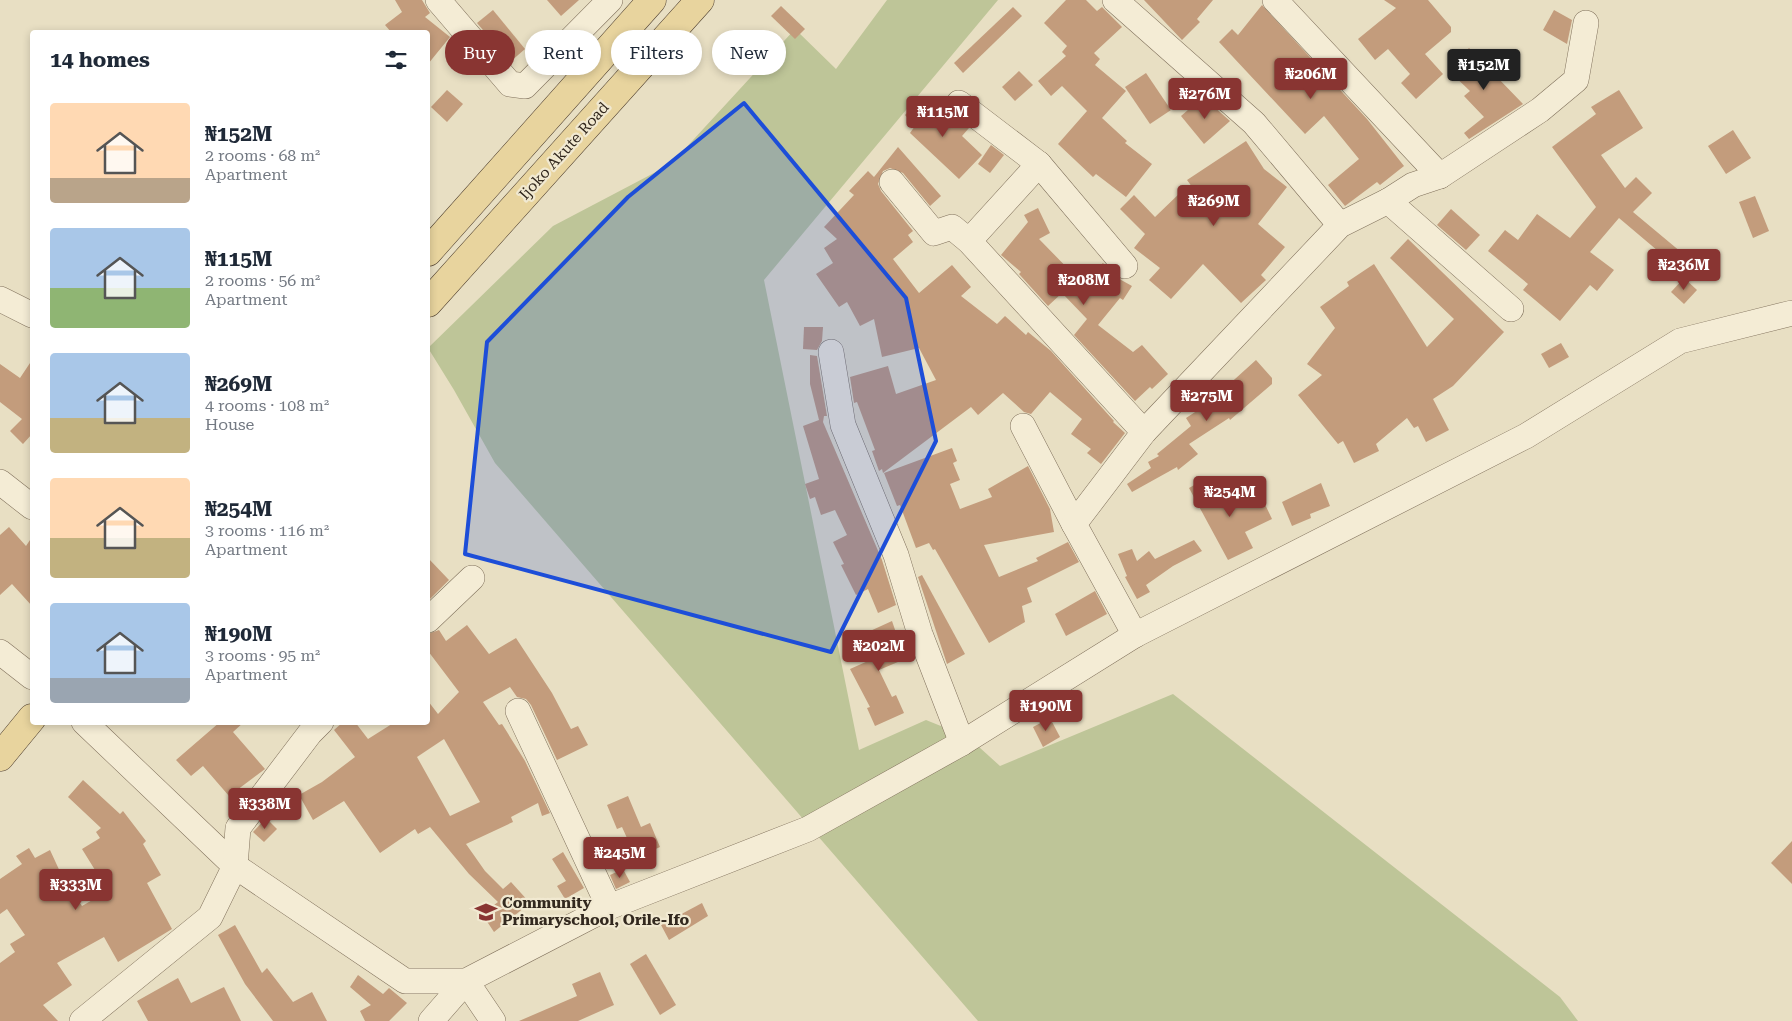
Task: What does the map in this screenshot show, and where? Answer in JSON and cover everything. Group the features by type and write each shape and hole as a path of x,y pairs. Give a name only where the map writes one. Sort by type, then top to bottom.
{"main road":[{"path":"430,250 652,0"},
{"name":"Ijoko Akute Road","path":"430,300 700,0"},
{"path":"0,757 30,720"}],"street":[{"path":"438,0 510,84 524,86 610,0"},
{"path":"1115,0 1254,122 1340,225"},
{"path":"1275,0 1440,176"},
{"path":"1074,524 1144,432 1340,225 1388,201 1413,185 1440,176 1540,110 1576,80 1586,24"},
{"path":"959,103 1039,164 1125,266"},
{"path":"969,241 1039,164"},
{"path":"892,182 934,233 952,227 969,241 1144,432"},
{"path":"1388,201 1512,309"},
{"path":"0,299 30,314"},
{"path":"431,1021 466,981 609,907 808,829 962,743 1135,636 1526,436 1680,341 1792,313"},
{"path":"832,352 843,425 896,555 920,634 962,743"},
{"path":"1023,426 1135,636"},
{"path":"0,482 30,505"},
{"path":"430,618 472,578"},
{"path":"0,652 30,669"},
{"path":"518,711 609,907"},
{"path":"87,725 235,866 404,981 466,981"},
{"path":"82,1021 210,917 235,866 238,828 318,725"},
{"path":"466,981 493,1021"}],"highlighted area":[{"path":"744,103 906,298 936,441 831,652 465,554 487,342 628,197"}],"green space":[{"path":"887,0 998,0 764,280 859,750 926,720 968,737 1000,766 1173,694 1560,997 1578,1021 978,1021 495,463 430,351 430,346 553,226 671,164 753,75 786,75 786,39 795,29 836,69"}],"building":[{"path":"395,0 422,0 430,13 425,17 445,33 445,43 430,62 430,30 389,30 385,25 402,12"},
{"path":"547,0 579,0 561,16"},
{"path":"1066,0 1086,0 1097,11 1102,7 1122,27 1094,53 1100,59 1095,65 1126,91 1102,118 1127,141 1125,143 1152,164 1126,197 1096,174 1093,177 1058,144 1087,111 1062,86 1051,96 1038,81 1066,56 1062,52 1067,46 1044,23"},
{"path":"1144,0 1213,0 1197,19 1200,22 1182,40"},
{"path":"1384,0 1428,0 1451,27 1451,32 1425,54 1443,74 1416,99 1401,83 1410,74 1388,49 1375,60 1358,39 1396,8"},
{"path":"1262,5 1367,119 1404,166 1380,185 1377,182 1345,206 1328,185 1359,159 1324,116 1305,134 1219,42 1232,29 1238,35"},
{"path":"781,6 805,29 795,39 771,16"},
{"path":"1013,7 1022,16 963,73 954,63"},
{"path":"493,10 509,30 483,30 477,23"},
{"path":"1554,10 1572,20 1567,44 1543,30"},
{"path":"515,37 525,49 515,58"},
{"path":"1469,48 1523,104 1469,139 1464,133 1484,117 1464,96 1470,91 1448,70"},
{"path":"1019,71 1033,85 1015,101 1002,87"},
{"path":"1146,73 1171,110 1150,124 1125,87"},
{"path":"447,90 463,104 447,122 431,107"},
{"path":"1619,90 1643,128 1601,155 1625,188 1636,177 1652,193 1633,212 1699,267 1690,278 1619,218 1590,252 1614,270 1597,291 1590,285 1560,321 1523,290 1528,284 1488,251 1505,230 1518,240 1537,214 1570,238 1596,207 1552,147 1596,114 1591,107"},
{"path":"923,97 946,121 951,115 969,128 962,136 982,155 959,179 910,133 915,126 905,115"},
{"path":"1203,97 1230,121 1204,144 1181,116"},
{"path":"1733,130 1751,158 1726,174 1708,146"},
{"path":"1246,141 1264,169 1287,187 1258,224 1285,247 1261,275 1266,280 1241,303 1203,264 1171,299 1149,280 1160,268 1134,248 1145,234 1120,209 1134,195 1155,217 1182,191 1202,210 1206,206 1187,180"},
{"path":"991,145 1004,155 990,173 978,164"},
{"path":"898,147 941,196 930,206 903,173 890,168 883,171 878,184 881,191 913,231 908,235 913,242 893,259 919,293 952,265 971,287 961,296 997,324 1005,316 1026,335 1028,332 1051,351 1113,422 1125,433 1101,464 1087,453 1091,449 1071,434 1082,419 1050,392 1031,414 1024,412 1003,393 978,415 971,407 883,473 882,469 879,471 872,451 875,450 857,402 854,403 850,377 888,366 896,394 936,380 919,348 882,357 874,319 860,326 847,302 839,307 816,274 833,263 824,248 837,239 824,227 854,195 849,191 868,171 874,177"},
{"path":"1755,196 1769,231 1753,238 1739,202"},
{"path":"1038,208 1050,233 1039,239 1082,283 1103,263 1114,276 1132,286 1123,300 1120,298 1098,325 1133,352 1142,345 1168,374 1135,401 1074,335 1087,319 1062,293 1048,306 1019,274 1021,272 1001,255 1028,222 1024,215"},
{"path":"1451,209 1480,235 1466,250 1437,225"},
{"path":"1408,239 1504,332 1453,386 1433,399 1449,430 1426,442 1418,426 1414,428 1407,418 1376,444 1379,451 1354,463 1343,441 1338,444 1298,395 1322,375 1307,364 1335,328 1320,307 1349,286 1347,282 1374,264 1427,347 1454,319 1390,258"},
{"path":"1684,278 1697,290 1684,304 1671,292"},
{"path":"804,327 823,327 822,341 817,350 803,349"},
{"path":"1561,343 1569,357 1549,368 1541,354"},
{"path":"810,355 817,356 827,416 824,416 823,422 882,560 896,605 878,613 868,589 856,595 841,565 844,564 833,542 847,535 835,510 821,515 815,497 810,499 805,484 819,479 803,426 819,420 810,384"},
{"path":"1256,360 1272,378 1272,384 1230,420 1229,418 1189,444 1198,454 1178,470 1177,467 1132,492 1127,484 1151,468 1148,462 1159,456 1157,454 1191,426 1186,418 1215,399 1212,395 1223,386 1225,388"},
{"path":"30,363 30,436 23,444 10,431 22,419 0,402 0,364 20,378"},
{"path":"952,448 957,461 953,463 960,480 950,484 960,509 992,497 988,489 1028,466 1050,509 1054,532 984,545 999,577 1038,561 1036,558 1068,542 1079,562 1027,588 1032,602 1022,606 1025,622 989,643 935,549 933,550 929,543 916,548 900,505 897,506 884,473"},
{"path":"1210,476 1227,510 1261,496 1272,519 1245,532 1253,548 1228,560 1189,488"},
{"path":"1321,483 1330,506 1310,514 1311,518 1292,526 1282,502"},
{"path":"9,527 26,546 30,540 30,604 12,584 0,595 0,535"},
{"path":"1194,540 1202,551 1173,566 1146,585 1150,592 1137,599 1125,577 1127,576 1118,554 1132,549 1137,561 1149,551 1155,559"},
{"path":"430,560 449,580 430,599"},
{"path":"922,575 965,654 947,664 918,577"},
{"path":"1095,591 1107,614 1066,636 1055,614"},
{"path":"892,621 905,659 879,670 892,697 896,695 904,713 875,726 867,708 870,707 850,669 868,661 857,637"},
{"path":"467,625 489,654 516,638 552,693 571,729 578,726 588,745 557,760 531,705 526,699 517,697 510,687 483,702 499,725 502,724 525,761 550,813 542,816 538,803 511,817 513,822 466,844 485,871 503,889 511,882 530,903 494,932 482,914 498,902 469,874 430,827 418,834 415,829 380,853 344,801 313,820 299,795 322,782 355,757 334,730 340,725 357,725 368,739 390,725 430,725 430,704 438,714 459,692 430,654 430,633 439,630 446,641","holes":["444,739 480,802 450,816 417,757"]},
{"path":"1050,718 1060,737 1043,747 1033,727"},
{"path":"217,725 241,725 233,732 265,769 229,796 203,766 191,776 176,760"},
{"path":"83,780 120,814 123,811 146,841 143,844 161,875 147,883 172,929 118,962 104,937 57,963 72,985 43,1005 58,1021 0,1021 0,963 15,952 10,944 25,935 7,909 0,914 0,879 22,864 16,856 29,848 35,858 50,850 62,876 82,906 108,891 82,849 100,838 96,832 101,828 68,797"},
{"path":"628,796 641,827 650,823 660,847 636,858 622,827 617,829 607,805"},
{"path":"266,818 277,829 264,842 253,832"},
{"path":"1792,841 1792,884 1771,863"},
{"path":"563,852 584,888 565,899 557,886 566,881 552,859"},
{"path":"623,869 630,882 616,889 610,875"},
{"path":"702,903 708,916 669,940 661,925"},
{"path":"235,925 262,973 267,968 293,1002 312,992 327,1021 273,1021 245,984 218,935"},
{"path":"646,954 676,1005 660,1015 630,964"},
{"path":"600,972 614,1005 578,1021 519,1021 577,996 572,984"},
{"path":"358,975 383,994 389,988 407,1003 389,1021 365,1021 360,1011 371,1005 350,987"},
{"path":"178,978 191,1003 224,987 241,1021 148,1021 137,1001"}],"place":[{"name":"Community Primaryschool, Orile-Ifo","path":"486,912"}]}
